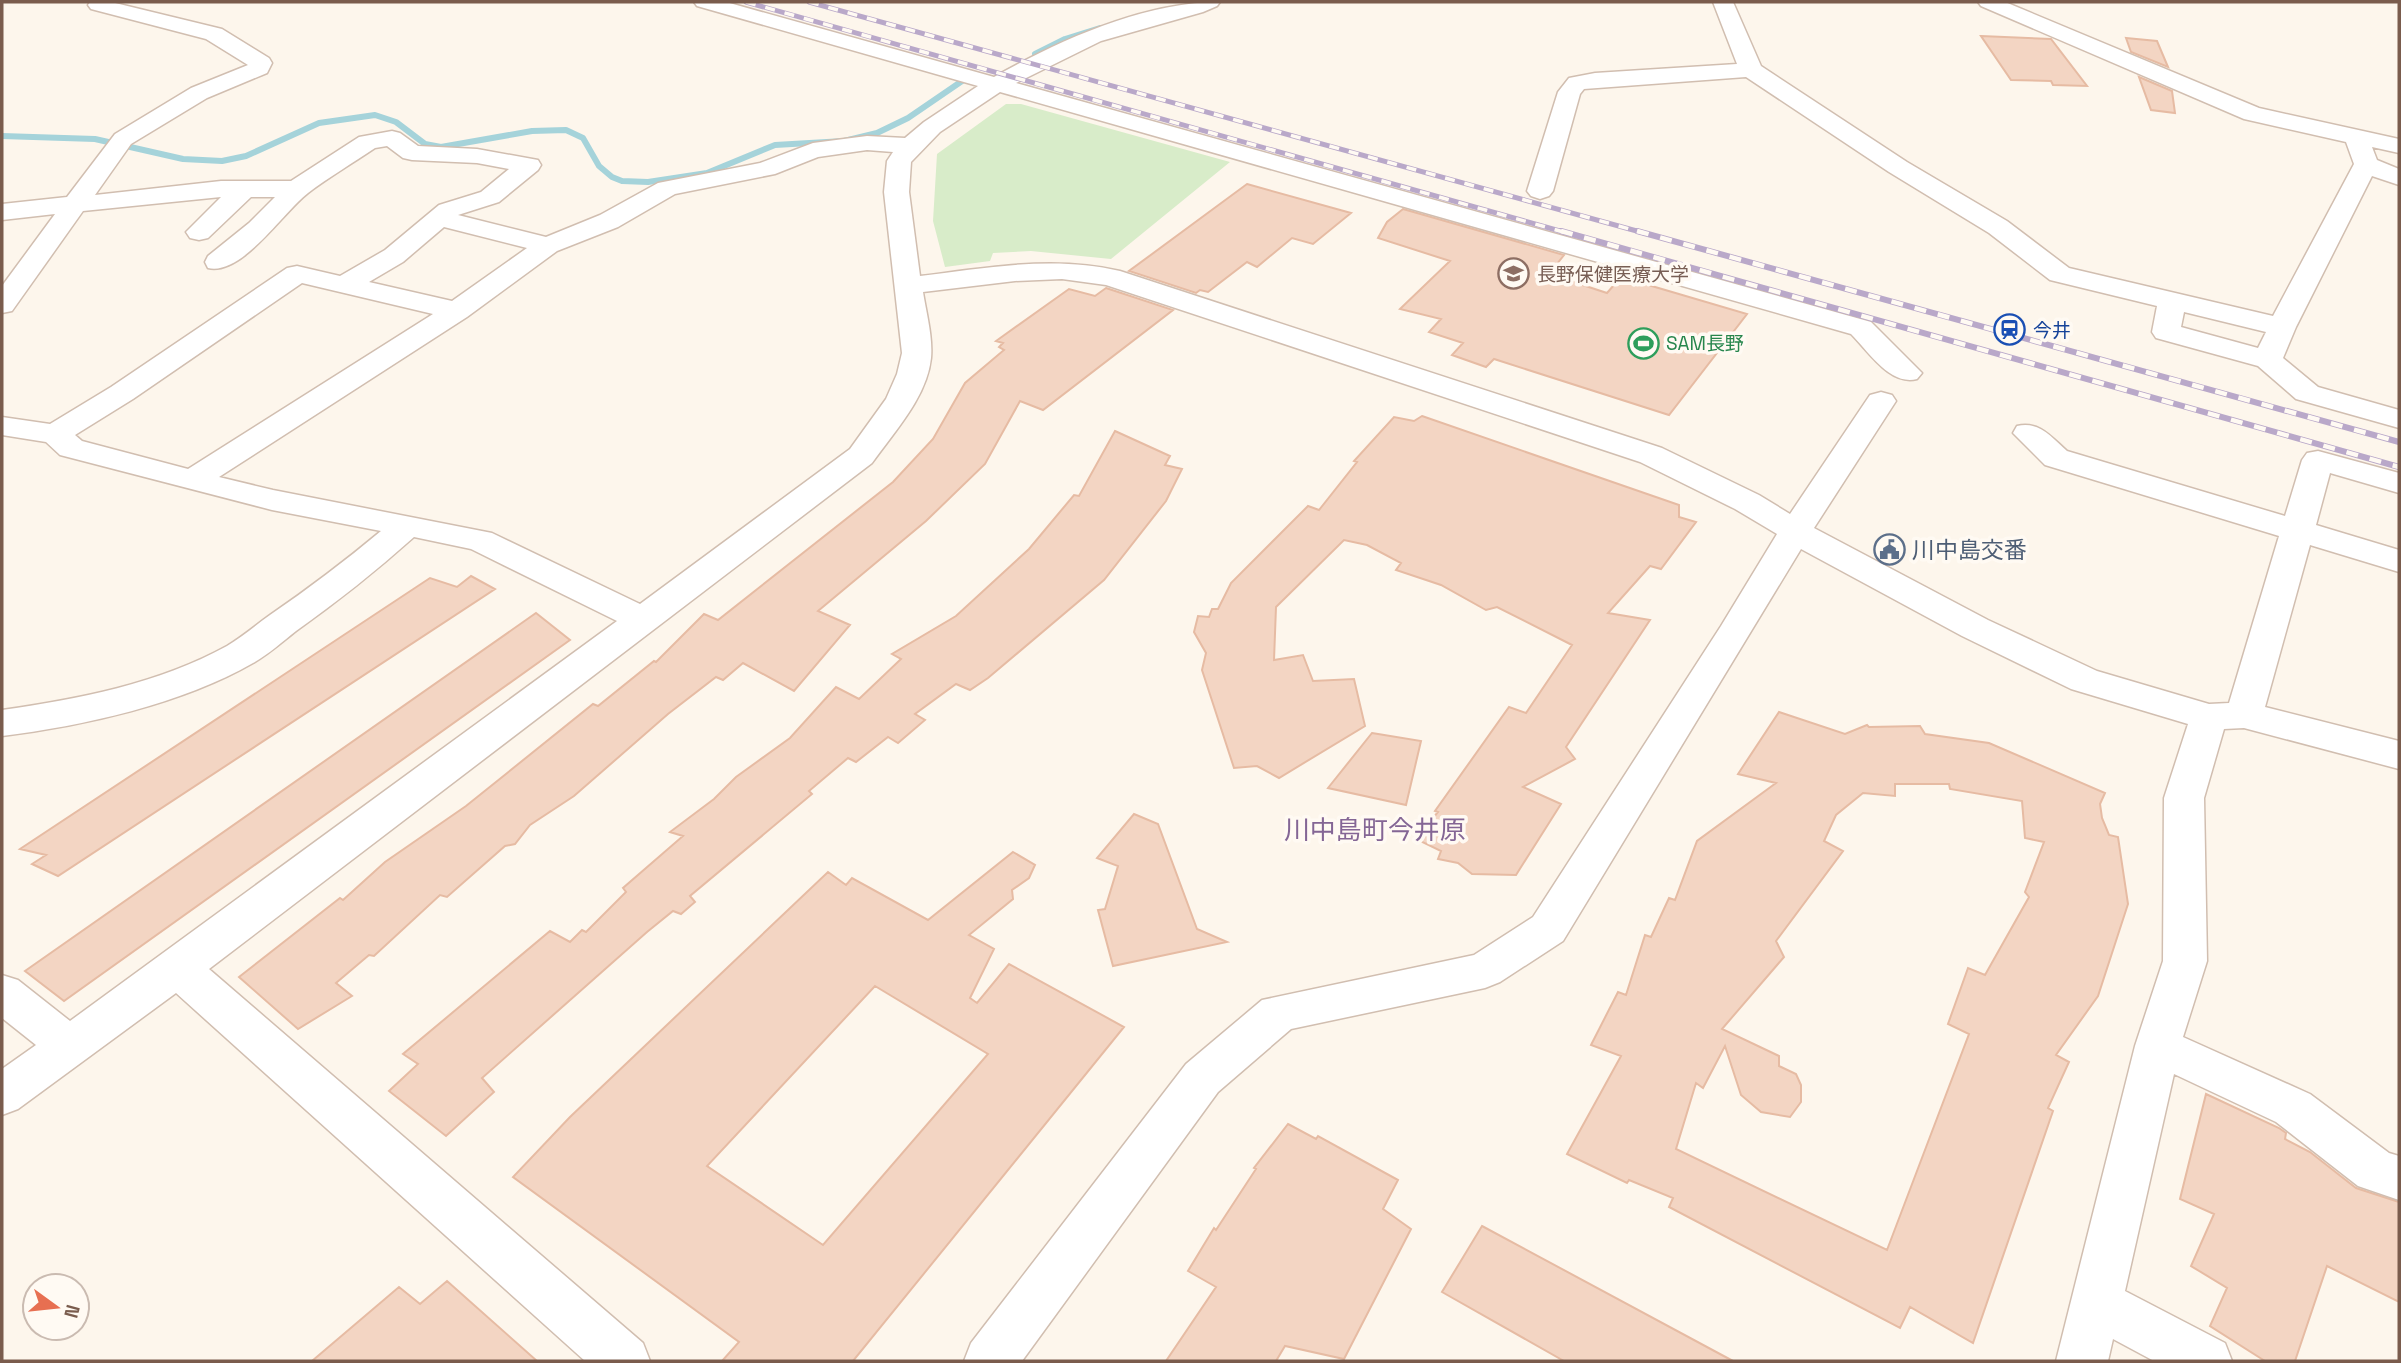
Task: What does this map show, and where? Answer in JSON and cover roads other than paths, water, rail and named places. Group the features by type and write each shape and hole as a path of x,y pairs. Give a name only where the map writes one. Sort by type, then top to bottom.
{"street":[{"path":"2,305 118,145 199,93 259,68 261,63 214,34 98,5 102,2"},
{"path":"704,2 1861,328 1894,387 1795,531 1548,929 1485,970 1278,1013 1202,1078 990,1361"},
{"path":"2,1095 178,968 861,456 904,397 916,359 910,285 894,185 898,162 927,130 1039,61 1095,35 1182,13 1210,2"},
{"path":"1723,2 1751,70 1898,167 1937,188 1998,228 2060,274 2282,327"},
{"path":"1988,2 2252,114 2399,146"},
{"path":"1540,191 1570,92 1577,83 1751,70"},
{"path":"218,262 258,229 296,189 368,142 392,138 412,153 477,156 529,165 490,197 449,210 394,256 346,284"},
{"path":"2268,360 2282,327 2366,164 2357,138"},
{"path":"194,479 457,311 548,245 609,221 667,188 765,169 813,150 867,143 911,146"},
{"path":"2366,164 2399,178"},
{"path":"2,212 221,189 296,189"},
{"path":"199,232 244,189"},
{"path":"439,218 548,245"},
{"path":"910,285 1062,271 1110,277 1651,455 1747,502 1795,531 1975,628 2084,680 2226,716 2399,755"},
{"path":"55,434 122,393 297,274 457,311"},
{"path":"2172,301 2166,331 2268,360 2307,393 2399,419"},
{"path":"2211,344 2221,313"},
{"path":"2,426 55,434 71,448 272,500 480,540 642,619"},
{"path":"2028,433 2056,458 2399,561"},
{"path":"2082,1361 2158,1046 2186,961 2184,798 2226,716 2296,529 2318,460 2399,483"},
{"path":"2,723 46,718 109,702 164,685 238,656 351,575 406,527"},
{"path":"178,968 624,1361"},
{"path":"2,993 68,1045"},
{"path":"2158,1046 2293,1108 2375,1171 2399,1178"},
{"path":"2097,1303 2206,1361"}],"waterway":[{"path":"1035,54 1065,39 1100,28"},
{"path":"2,136 95,139 183,159 222,161 246,156 319,123 375,115 396,122 425,144 441,147 532,131 566,130 583,138 599,166 612,177 622,181 648,182 707,173 775,145 844,141 877,133 908,118 965,79"}],"railway":[{"path":"746,2 1567,233"},
{"path":"809,2 1644,233"},
{"path":"1561,231 2399,467"},
{"path":"1637,231 2399,442"}],"place":[{"name":"長野保健医療大学","path":"1514,274"},
{"name":"今井","path":"2010,330"},
{"name":"SAM長野","path":"1643,343"},
{"name":"川中島交番","path":"1889,550"}],"district":[{"name":"川中島町今井原","path":"1375,830"}]}
